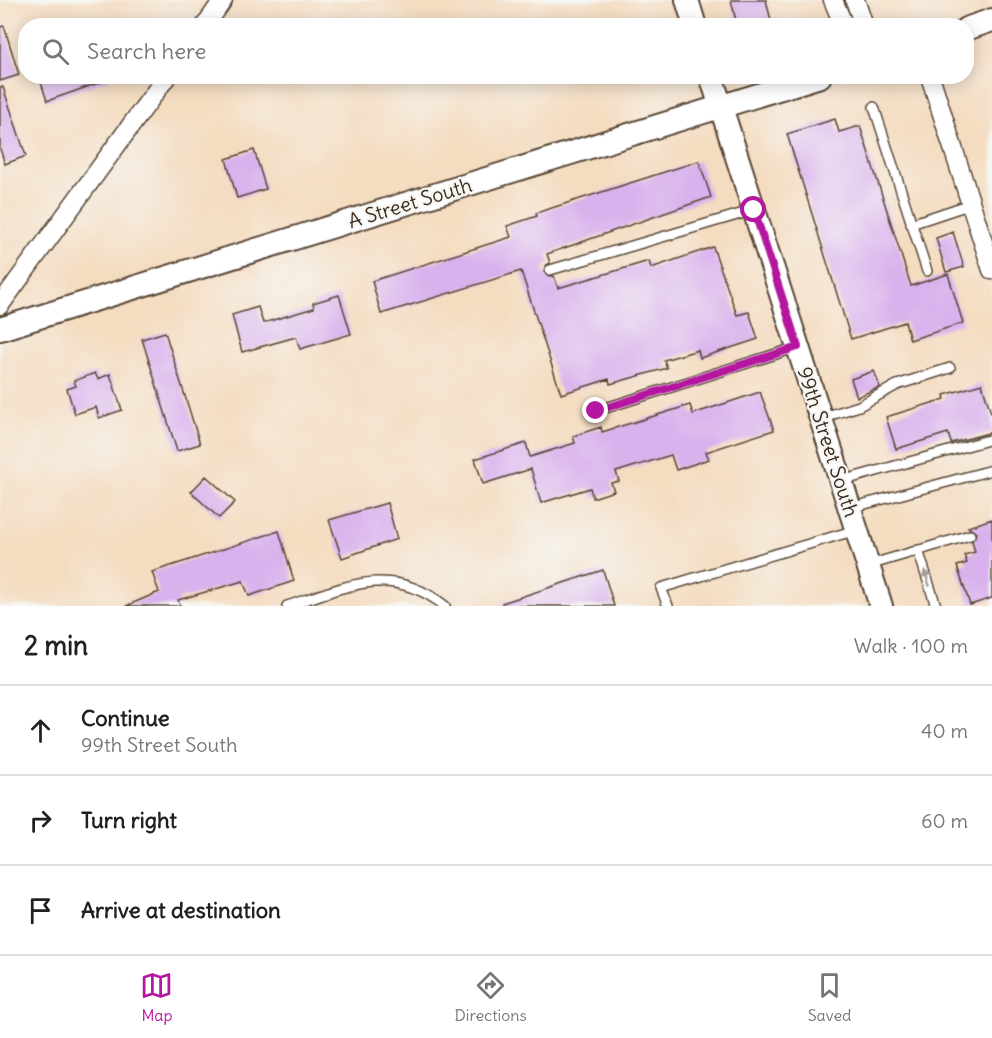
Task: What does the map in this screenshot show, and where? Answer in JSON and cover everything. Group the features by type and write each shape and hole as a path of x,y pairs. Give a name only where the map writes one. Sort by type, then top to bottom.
{"street":[{"path":"211,18 223,0"},
{"path":"687,0 693,18"},
{"path":"833,0 841,18"},
{"path":"855,0 861,18"},
{"path":"974,26 992,20"},
{"path":"0,305 161,84"},
{"name":"99th Street South","path":"714,84 881,606"},
{"name":"A Street South","path":"0,329 794,84"},
{"path":"933,84 992,270"}],"lane":[{"path":"874,107 927,271"},
{"path":"911,224 971,204"},
{"path":"550,270 754,210"},
{"path":"596,411 798,347"},
{"path":"820,418 859,406 897,386 950,368"},
{"path":"841,482 992,440"},
{"path":"849,508 992,470"},
{"path":"668,606 662,588 856,530"},
{"path":"868,565 970,535"},
{"path":"918,550 936,606"},
{"path":"287,606 360,582 406,583 445,606"}],"building":[{"path":"731,0 766,0 770,18 735,18"},
{"path":"4,26 18,75 0,81 0,27"},
{"path":"42,84 96,84 47,101"},
{"path":"0,87 3,87 26,156 5,164 0,149"},
{"path":"835,119 839,132 860,126 911,286 948,274 963,323 910,340 905,322 851,339 787,134"},
{"path":"254,150 266,189 237,198 226,159"},
{"path":"699,161 711,197 547,254 550,263 545,266 544,272 548,276 554,276 558,288 649,261 651,268 713,247 737,315 749,312 758,339 700,358 698,350 664,360 667,368 610,384 609,379 561,394 521,271 381,314 372,281 511,237 507,226 537,216 536,213"},
{"path":"953,232 964,267 946,272 936,238"},
{"path":"339,295 351,334 300,349 296,337 242,352 232,315 258,307 263,323 314,308 313,303"},
{"path":"165,332 200,444 177,451 142,339"},
{"path":"874,371 880,387 857,397 851,379"},
{"path":"95,373 98,379 110,374 122,410 99,418 96,407 75,414 67,389 76,386 74,381"},
{"path":"982,384 992,416 992,432 951,443 948,433 896,449 886,417 945,399 944,395"},
{"path":"760,392 774,430 706,452 709,459 676,470 671,455 616,472 619,481 611,483 614,491 593,498 590,488 541,503 531,469 483,484 475,459 526,443 530,457 575,443 573,436 601,427 602,432 690,405 693,414"},
{"path":"206,476 235,502 219,518 191,492"},
{"path":"387,503 397,539 342,558 329,520"},
{"path":"992,519 992,598 970,605 957,566 967,563 964,555 975,552 972,541 976,533 968,527"},
{"path":"279,531 294,581 249,596 243,581 178,600 180,606 126,606 159,592 152,572"},
{"path":"603,570 614,606 503,606 502,603"}],"route":[{"path":"596,411 798,347 754,210"}]}
